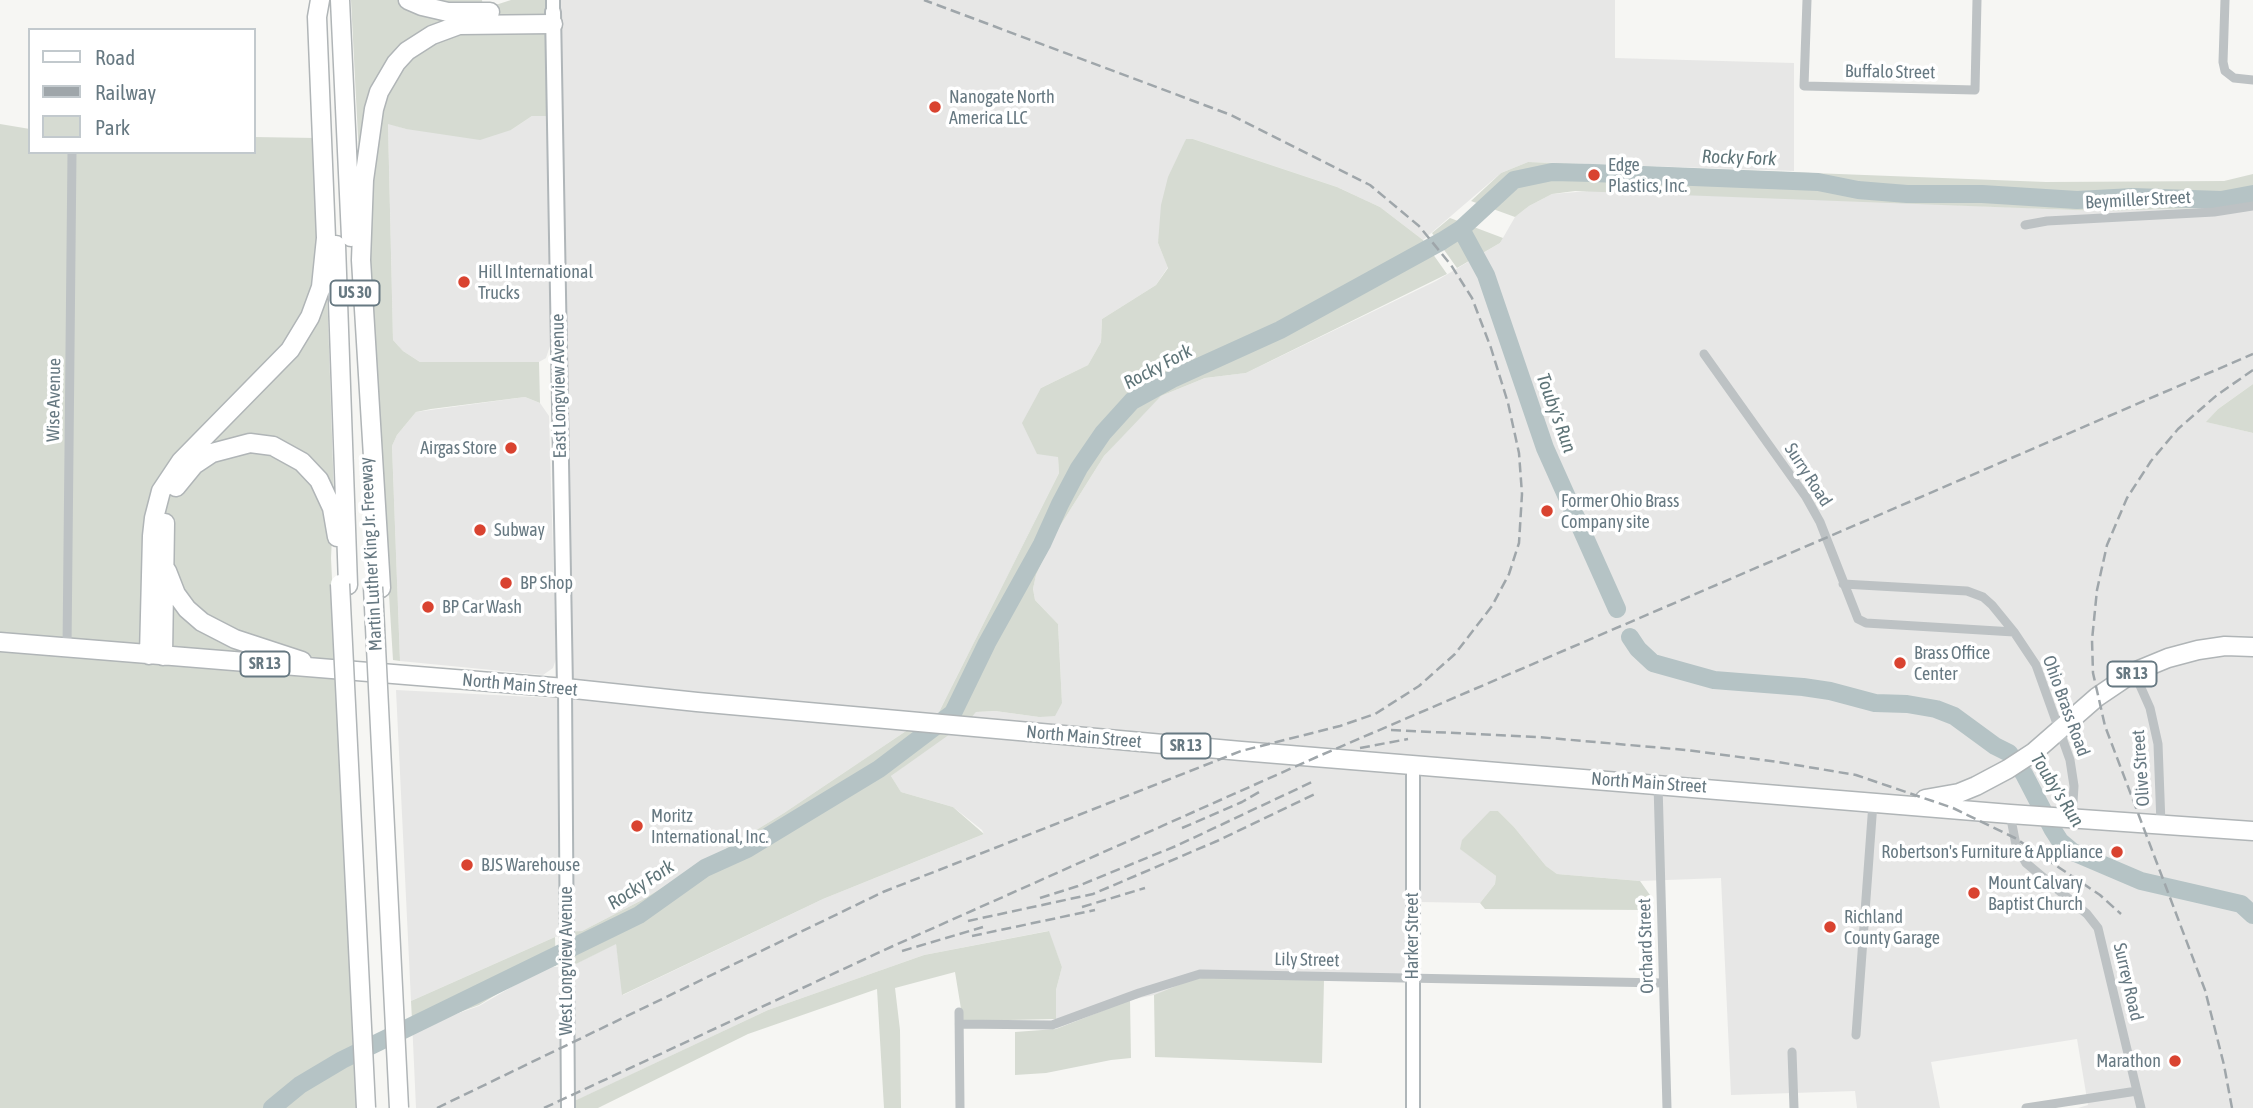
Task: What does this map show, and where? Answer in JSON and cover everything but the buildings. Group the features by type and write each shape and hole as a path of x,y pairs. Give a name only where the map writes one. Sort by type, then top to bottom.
{"highway":[{"name":"Martin Luther King Jr. Freeway","path":"322,0 336,245 344,584 374,1108"},
{"path":"156,656 152,536 161,491 181,461 290,350 310,317 321,287 326,238 317,17 322,0"},
{"name":"Martin Luther King Jr. Freeway","path":"340,0 352,247 377,587 399,1108"},
{"path":"408,0 448,12 553,12"},
{"path":"407,1108 377,587 362,260 365,180 374,109 379,92 396,63 407,51 432,35 466,25 553,12"},
{"path":"156,656 167,511 174,491 186,472 203,458 239,444 262,444 282,450 302,462 326,492 336,524 344,584 366,1108"},
{"path":"164,557 176,594 187,609 202,622 235,639 326,669"},
{"name":"North Main Street","path":"0,642 565,688 959,726 1413,765 2253,831"},
{"name":"SR 13","path":"1894,803 1959,793 2008,769 2034,752 2097,697 2134,672 2190,652 2225,646 2253,647"}],"main road":[{"name":"East Longview Avenue","path":"553,12 565,688"}],"street":[{"name":"Buffalo Street","path":"1807,0 1804,86 1975,90 1977,0"},
{"path":"2225,0 2223,62 2229,76 2253,80"},
{"name":"Wise Avenue","path":"67,648 72,154"},
{"name":"Beymiller Street","path":"2025,225 2047,221 2214,212 2253,206"},
{"name":"Surry Road","path":"1704,354 1806,497 1820,522 1856,617 1866,623 2014,632"},
{"name":"Ohio Brass Road","path":"1843,584 1976,593 1992,605 2036,665 2060,730 2072,771 2066,817"},
{"name":"Olive Street","path":"2134,672 2150,708 2158,744 2161,824"},
{"name":"West Longview Avenue","path":"565,688 568,1108"},
{"name":"Harker Street","path":"1413,765 1413,1108"},
{"name":"Orchard Street","path":"1658,784 1667,1108"},
{"path":"1856,1035 1873,801"},
{"name":"Surrey Road","path":"2010,814 2016,845 2025,863 2087,914 2098,928 2141,1108"},
{"name":"Lily Street","path":"959,1024 1052,1025 1200,974 1663,983"},
{"path":"959,1012 960,1108"},
{"path":"1793,1052 1794,1108"},
{"path":"2026,1108 2070,1105 2137,1090"}],"shaded area":[{"path":"560,0 1615,0 1615,58 1794,63 1794,171 1528,162 1501,173 1423,240 1380,207 1337,187 1193,139 1186,139 1158,243 1168,267 1156,285 1102,319 1101,342 1088,365 1041,388 1058,457 1059,473 938,714 909,729 784,813 642,900 582,931 555,937 411,1001 396,690 573,699"},
{"path":"532,116 548,116 551,343 546,358 539,362 420,362 403,351 393,340 388,123 406,129 511,130"},
{"path":"1601,190 2100,211 2204,208 2253,200 2253,384 2218,409 2207,422 2253,433 2253,1108 2078,1108 2088,1105 2077,1039 1931,1062 1940,1108 1857,1108 1855,1091 1731,1095 1721,878 1640,881 1557,874 1546,866 1498,811 1461,849 1496,876 1495,884 1480,903 1419,902 1420,983 1324,980 1154,995 1130,1000 1056,1029 1056,990 1062,967 1048,931 924,955 768,1010 560,1108 416,1108 412,1020 423,1024 479,1006 546,967 570,967 616,943 623,995 823,899 984,834 953,807 901,792 891,776 976,712 995,711 1039,717 1062,703 1058,624 1035,600 1033,589 1036,575 1055,534 1104,456 1136,420 1161,396 1205,378 1246,373 1436,281 1500,243 1515,217 1552,194"},
{"path":"525,397 540,403 549,416 556,659 553,668 543,675 400,661 392,446 397,435 416,412"}],"green space":[{"path":"351,0 482,0 483,9 511,0 545,0 548,116 532,116 511,130 480,140 388,124 393,340 403,351 420,362 539,362 540,403 525,397 416,412 397,435 392,446 400,661 393,660 370,249 360,176"},
{"path":"0,124 28,129 28,154 256,154 256,137 316,138 327,288 334,495 331,558 357,1108 0,1108"},
{"path":"1186,139 1193,139 1337,187 1380,207 1423,240 1447,274 1246,373 1205,378 1161,396 1104,456 1055,534 1036,575 1033,589 1035,600 1058,624 1062,703 1055,716 1039,717 995,711 976,712 970,719 938,714 1059,473 1058,457 1037,454 1022,423 1041,388 1088,365 1101,342 1102,319 1156,285 1168,268 1158,243 1161,205 1168,177"},
{"path":"1528,162 2046,182 2224,181 2253,174 2253,200 2204,208 2100,211 1575,191 1552,194 1515,217 1471,201 1501,173"},
{"path":"1450,218 1503,238 1500,243 1457,268 1432,233"},
{"path":"2253,384 2253,433 2206,422 2218,409"},
{"path":"909,729 950,734 891,776 901,792 953,807 984,834 823,899 622,995 616,944 570,967 569,932 582,931 642,900 784,813"},
{"path":"1490,811 1498,811 1546,866 1557,874 1640,881 1650,895 1645,910 1485,909 1480,903 1495,884 1496,876 1460,849 1462,840"},
{"path":"1049,931 1062,967 1056,990 1056,1019 963,1021 955,972 895,988 900,1030 901,1108 884,1108 877,989 748,1034 598,1108 570,1108 570,1103 768,1010 924,955"},
{"path":"555,937 556,966 532,973 479,1005 423,1024 412,1020 411,1001"},
{"path":"1209,977 1324,980 1322,1063 1155,1057 1154,995 1191,980"},
{"path":"1130,1000 1131,1058 1046,1073 1015,1075 1015,1032 1056,1029"}],"waterway":[{"name":"Rocky Fork","path":"272,1108 300,1085 342,1060 639,915 705,868 747,849 879,769 953,713 1079,468 1103,433 1132,401 1172,379 1280,330 1442,241 1461,229 1514,180 1552,172 1593,173 1818,182 1858,190 1907,194 1982,194 2077,200 2133,197 2221,200 2253,194"},
{"name":"Touby's Run","path":"1461,229 1486,275 1545,448 1617,609"},
{"name":"Touby's Run","path":"1630,637 1653,663 1714,680 1830,691 1875,703 1907,704 1936,709 1954,716 2009,753 2024,774 2060,841 2073,852 2141,881 2241,904 2253,915"}],"railway":[{"path":"437,1108 883,892 1241,751 1340,726 1375,714 1419,686 1455,654 1492,606 1509,574 1519,543 1522,494 1519,453 1508,403 1472,298 1451,265 1419,226 1370,185 1231,115 924,0"},
{"path":"544,1108 893,946 1319,756 2253,354"},
{"path":"2232,1108 2205,990 2105,726 2093,673 2092,640 2097,590 2107,545 2127,498 2151,461 2178,429 2217,395 2253,370"},
{"path":"1391,730 1538,737 1686,750 1856,775 1953,808 2015,838 2100,895 2121,914"},
{"path":"1360,748 1408,739"},
{"path":"1040,898 1078,886 1176,846 1312,782"},
{"path":"1182,828 1261,791"},
{"path":"968,921 1093,894 1217,841 1317,793"},
{"path":"1082,907 1145,888"},
{"path":"972,936 1095,910"},
{"path":"902,951 983,927"}],"place":[{"name":"Nanogate North America LLC","path":"935,107"},
{"name":"Edge Plastics, Inc.","path":"1594,175"},
{"name":"Hill International Trucks","path":"464,282"},
{"name":"Airgas Store","path":"511,448"},
{"name":"Former Ohio Brass Company site","path":"1547,511"},
{"name":"Subway","path":"480,530"},
{"name":"BP Shop","path":"506,583"},
{"name":"BP Car Wash","path":"428,607"},
{"name":"Brass Office Center","path":"1900,663"},
{"name":"Moritz International, Inc.","path":"637,826"},
{"name":"Robertson's Furniture & Appliance","path":"2117,852"},
{"name":"BJS Warehouse","path":"467,865"},
{"name":"Mount Calvary Baptist Church","path":"1974,893"},
{"name":"Richland County Garage","path":"1830,927"},
{"name":"Marathon","path":"2175,1061"}]}
